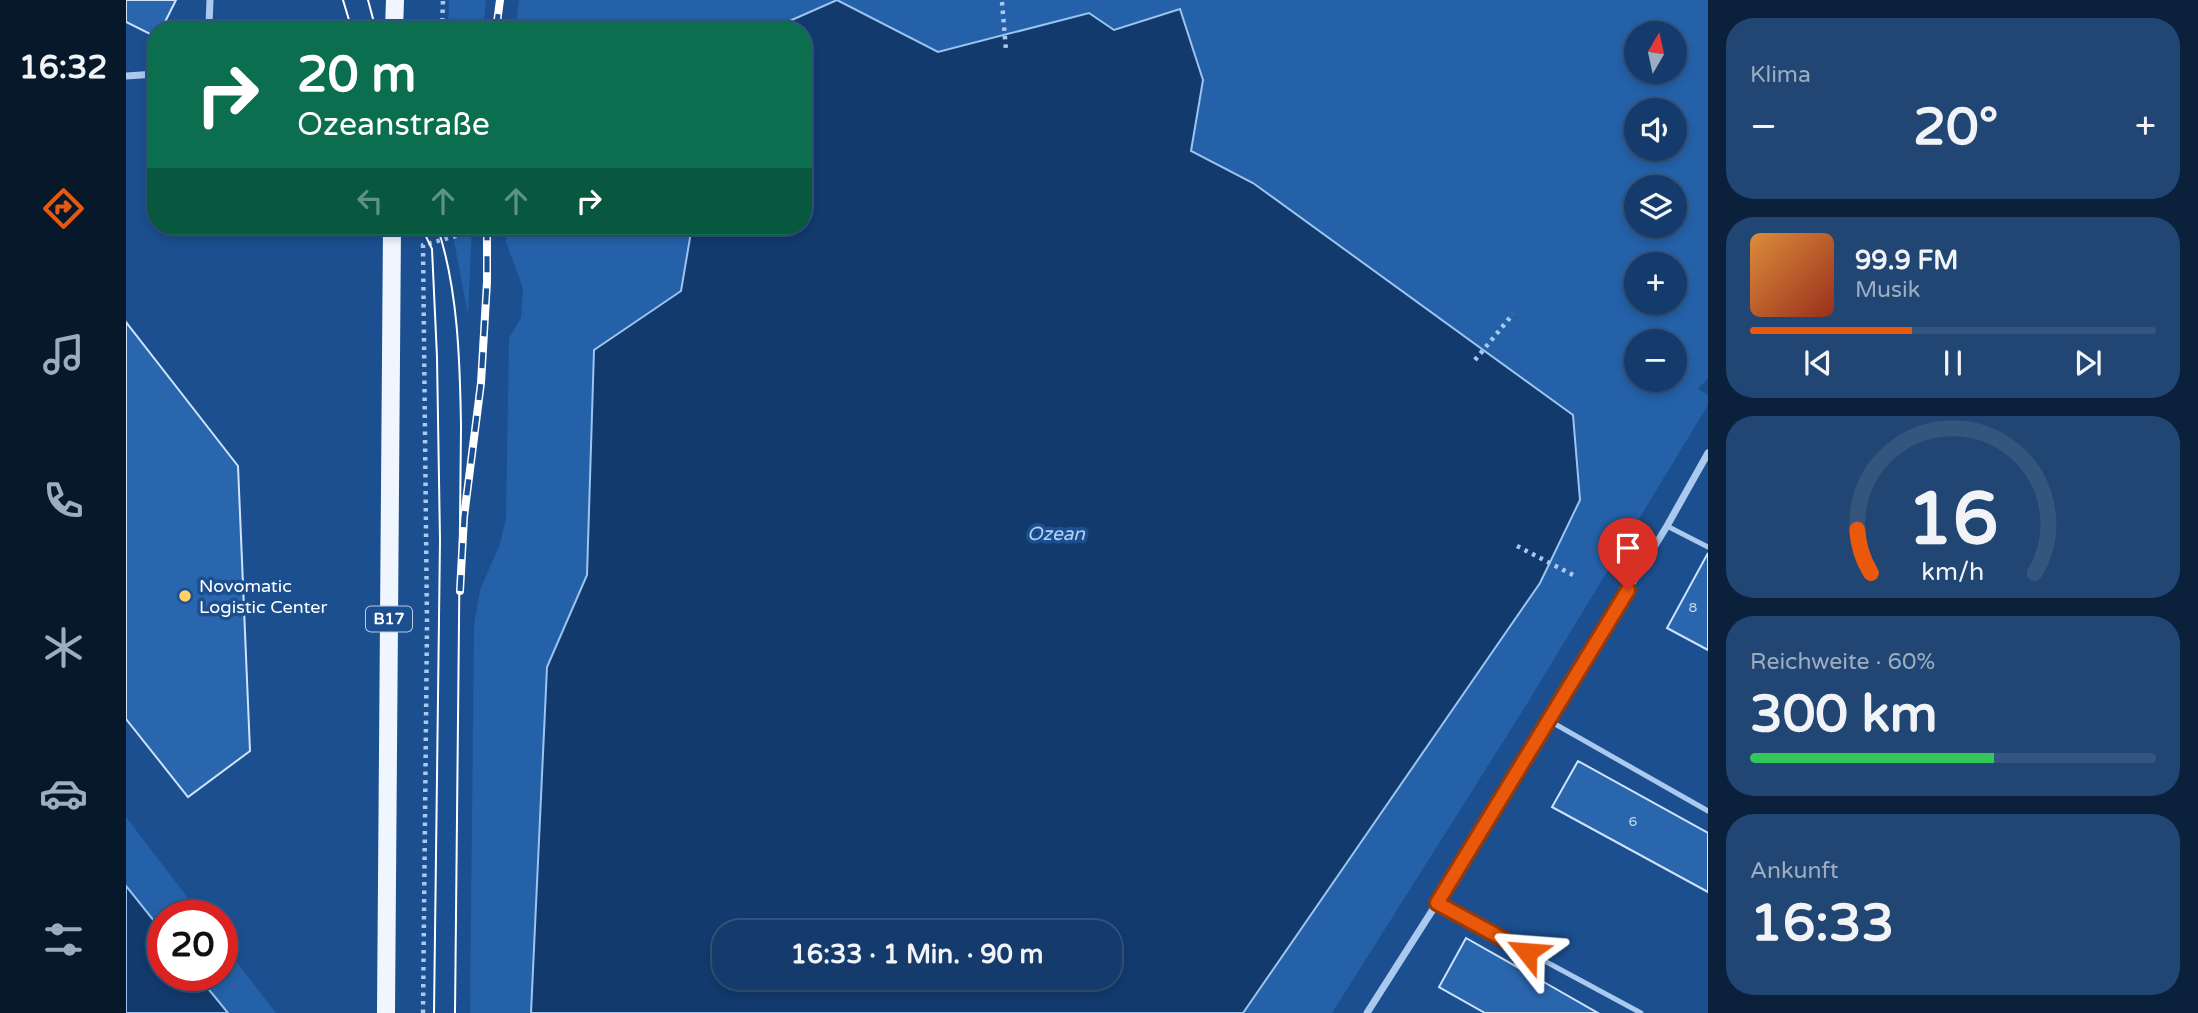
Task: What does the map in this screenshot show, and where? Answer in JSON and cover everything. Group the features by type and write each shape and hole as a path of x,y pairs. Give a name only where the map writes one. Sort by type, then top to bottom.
{"main road":[{"path":"394,0 394,21"},
{"name":"B17","path":"386,1013 392,235"}],"street":[{"path":"209,21 210,0"},
{"path":"126,76 147,75"},
{"path":"1367,1013 1667,526 1708,453"}],"lane":[{"path":"1667,526 1708,547"},
{"path":"1548,720 1708,811"},
{"path":"1437,903 1641,1013"}],"path":[{"path":"442,21 443,0"},
{"path":"1002,2 1006,50"},
{"path":"423,1013 427,624 423,246 460,235"},
{"path":"1475,360 1513,314"},
{"path":"1517,546 1573,575"}],"shaded area":[{"path":"449,0 486,0 484,21 448,21"},
{"name":"Ozean","path":"519,0 1708,0 1708,378 1698,389 1708,395 1708,405 1525,707 1332,1013 470,1013 474,625 480,590 500,544 506,518 509,338 521,318 523,288 506,242 506,235 812,235 812,21 516,21"},
{"path":"472,235 468,315 453,236"},
{"path":"126,817 190,900 147,900 147,912 126,886"},
{"path":"238,964 276,1013 228,1013 210,991 238,991"}],"water":[{"name":"Ozean","path":"837,0 938,52 1089,13 1114,30 1180,9 1203,80 1191,151 1253,183 1573,415 1580,500 1540,583 1243,1013 531,1013 547,667 587,575 594,350 681,291 690,235 812,235 812,21 789,21"},
{"path":"126,886 147,912 147,991 210,991 228,1013 126,1013"}],"building":[{"path":"126,0 176,0 166,21 147,21 147,32 126,22"},
{"name":"Novomatic Logistic Center","path":"126,322 238,466 250,751 188,797 126,719"},
{"path":"1708,553 1708,650 1667,628"},
{"path":"1578,761 1708,833 1708,892 1552,807"},
{"path":"1466,938 1598,1013 1485,1013 1439,987"}],"tram line":[{"path":"343,0 349,21"},
{"path":"368,0 374,21"},
{"path":"425,235 432,249 440,540 434,1013"},
{"path":"440,235 454,299 461,402 455,1013"}],"railway":[{"path":"497,21 500,0"},
{"path":"460,591 464,517 481,383 487,235"}],"place":[{"name":"Novomatic Logistic Center","path":"185,596"}],"route":[{"path":"1527,952 1437,903 1628,590"}]}
